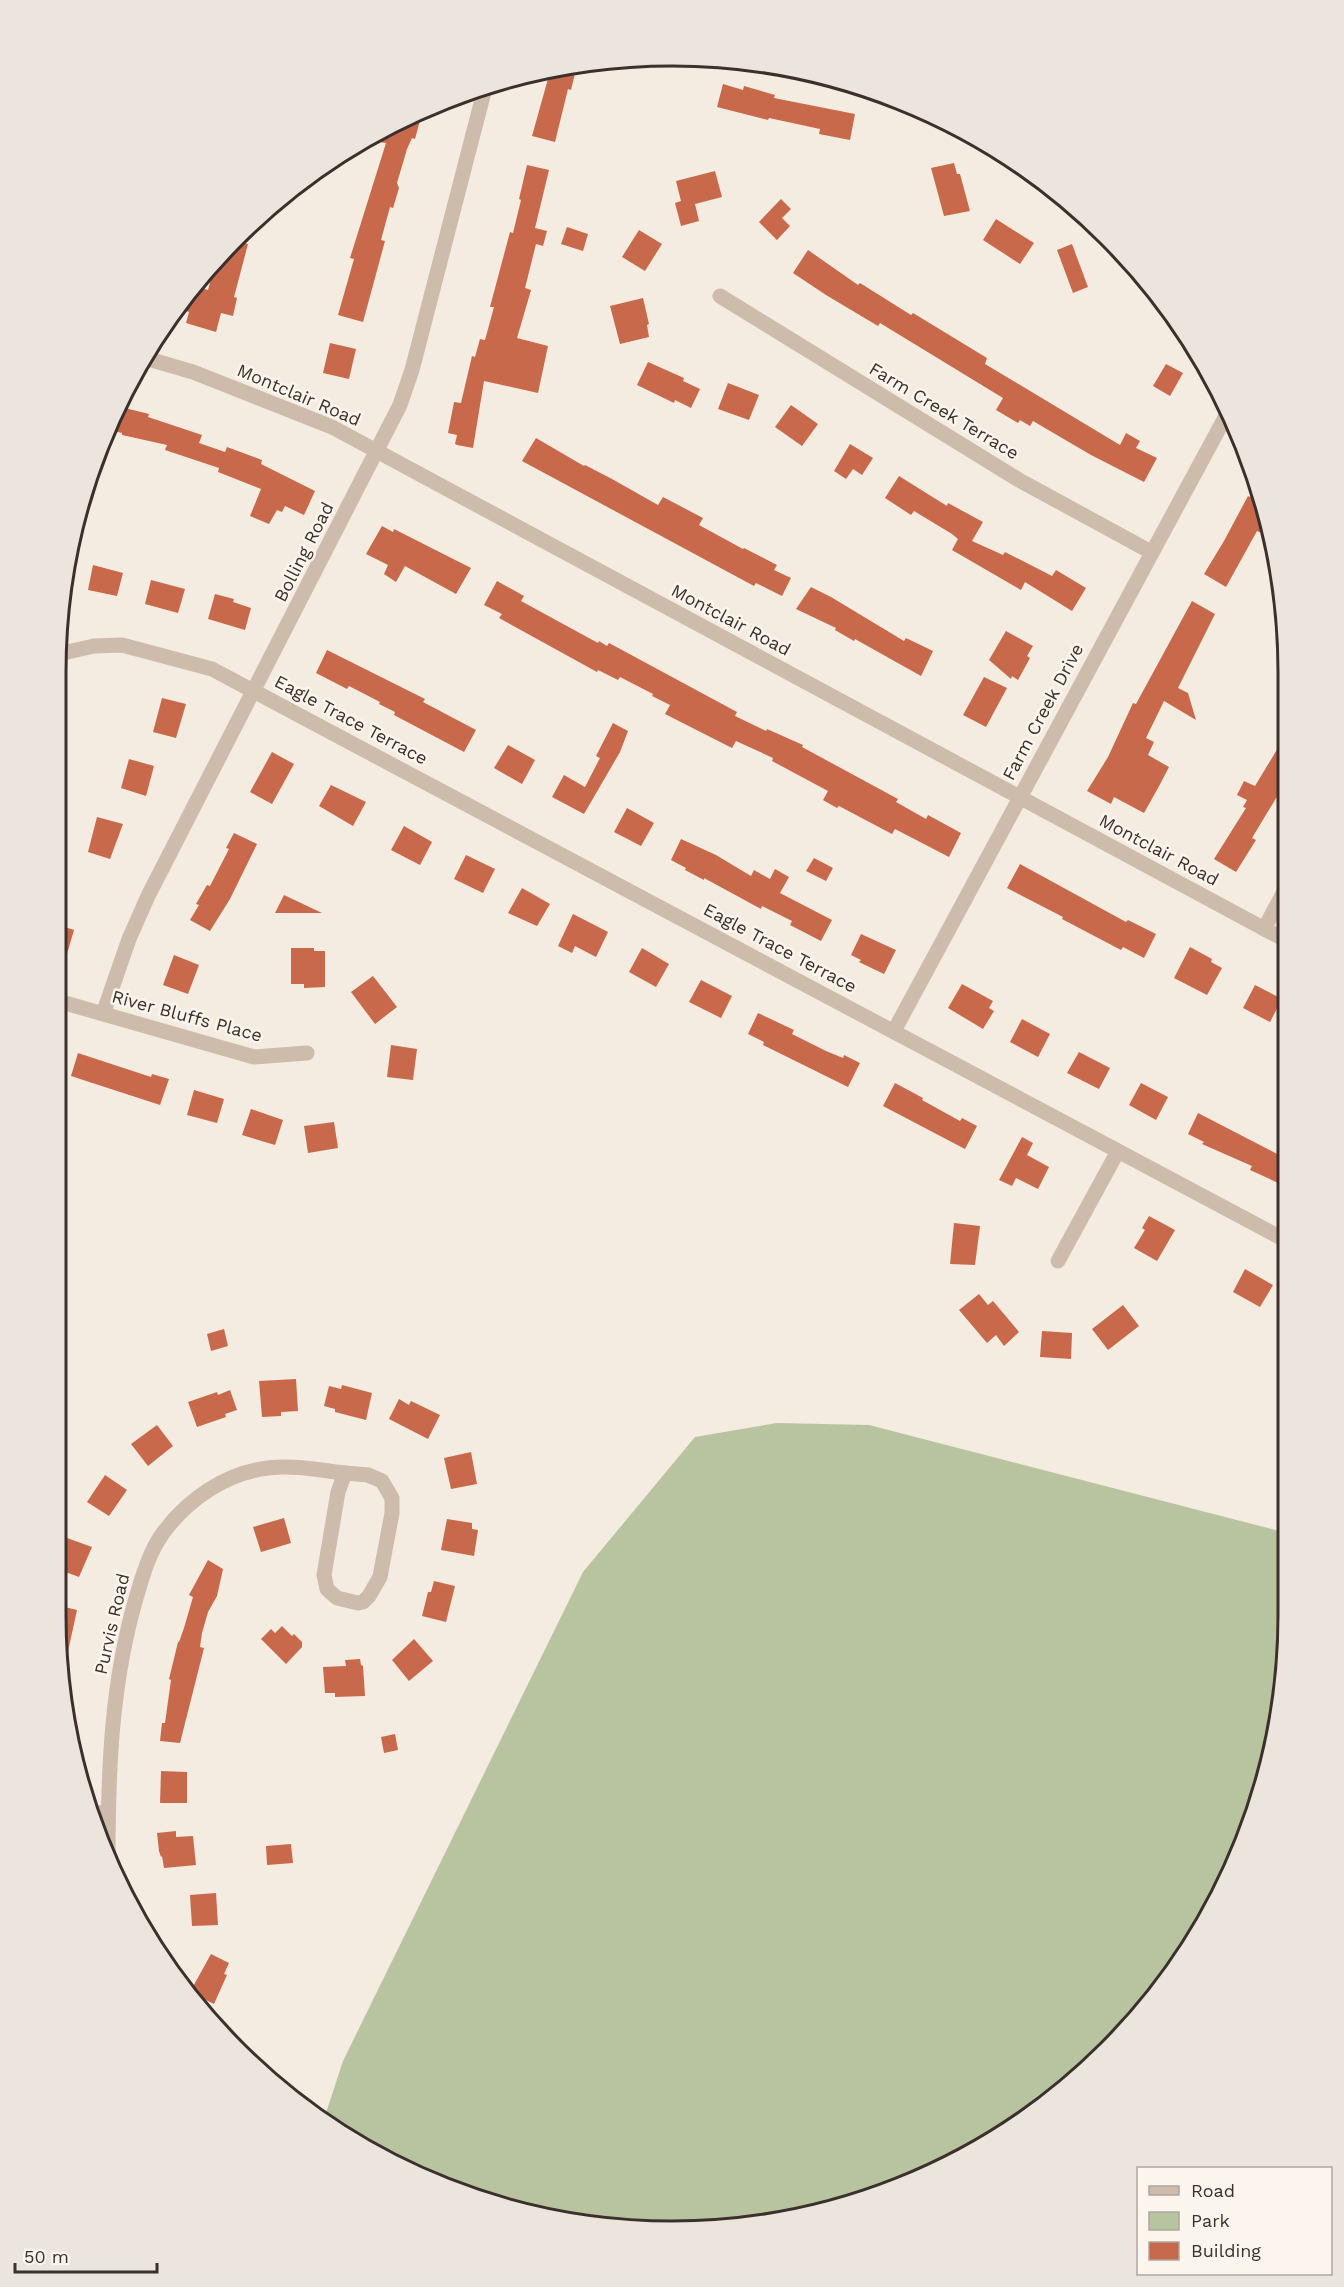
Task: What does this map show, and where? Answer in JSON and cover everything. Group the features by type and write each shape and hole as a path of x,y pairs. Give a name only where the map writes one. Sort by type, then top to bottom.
{"street":[{"name":"Bolling Road","path":"103,1014 129,939 148,896 378,452 400,405 483,96"},
{"name":"Farm Creek Terrace","path":"720,296 1019,480 1151,552"},
{"name":"Montclair Road","path":"152,360 193,372 313,418 1278,936"},
{"name":"Farm Creek Drive","path":"894,1031 1223,420"},
{"name":"Eagle Trace Terrace","path":"66,652 94,646 122,645 212,669 1278,1236"},
{"path":"1264,929 1278,903"},
{"name":"River Bluffs Place","path":"66,1003 254,1058 307,1053"},
{"path":"1058,1261 1118,1151"},
{"name":"Purvis Road","path":"108,1836 111,1731 124,1649 130,1616 145,1568 162,1534 185,1507 214,1485 240,1474 266,1468 293,1466 368,1475 382,1481 392,1498 392,1513 380,1577 376,1587 363,1602 357,1603 337,1598 327,1589 324,1575 338,1492 345,1473"},
{"path":"99,1813 108,1812"}],"green space":[{"path":"777,1423 869,1425 1278,1531 1277,1655 1273,1694 1257,1772 1246,1810 1216,1883 1197,1918 1176,1952 1128,2015 1072,2071 1041,2096 1009,2119 940,2159 867,2189 829,2200 751,2216 712,2220 632,2220 593,2216 515,2200 440,2175 369,2140 326,2113 343,2061 583,1572 695,1437"}],"building":[{"path":"575,74 571,90 568,89 555,142 532,136 548,79"},
{"path":"723,84 743,90 744,86 775,95 774,98 855,114 850,140 819,134 820,129 769,118 768,120 717,107"},
{"path":"420,121 415,139 412,138 407,149 397,183 399,188 393,208 390,207 381,240 385,241 363,322 338,315 354,259 350,258 386,143 379,142"},
{"path":"954,163 957,174 960,174 970,211 944,216 931,168"},
{"path":"527,165 549,170 535,228 547,231 543,246 536,244 525,288 531,290 517,338 548,346 538,393 484,381 473,448 457,445 455,444 457,435 448,433 454,402 461,403 472,356 475,357 480,339 485,340 494,307 490,307 510,232 513,233"},
{"path":"715,171 722,197 695,204 699,221 681,226 675,203 681,201 676,181"},
{"path":"781,199 791,209 782,218 790,226 777,240 759,222"},
{"path":"996,219 1034,243 1020,264 983,240"},
{"path":"567,227 588,234 583,251 561,244"},
{"path":"639,230 662,244 645,271 622,257"},
{"path":"243,243 248,244 234,297 237,298 233,316 221,313 216,332 186,323 189,312 187,309 203,288 208,290 211,278 216,272"},
{"path":"1072,244 1088,287 1073,293 1057,250"},
{"path":"808,250 858,285 860,283 987,358 985,364 1120,445 1126,433 1140,441 1136,448 1157,458 1144,482 1091,455 1033,421 1030,426 1020,420 1018,423 996,410 1003,398 880,323 878,326 793,273"},
{"path":"643,298 649,324 647,325 649,337 620,344 610,306"},
{"path":"330,343 356,349 349,379 323,373"},
{"path":"648,362 684,378 683,381 700,389 691,408 675,400 674,403 637,385"},
{"path":"1166,364 1183,373 1170,396 1153,386"},
{"path":"728,383 759,395 749,420 718,409"},
{"path":"791,405 818,424 802,446 775,427"},
{"path":"126,408 149,414 148,417 202,435 199,443 225,452 227,447 262,460 261,464 315,491 304,515 285,506 282,512 277,510 269,524 250,516 261,489 218,472 219,468 165,450 167,445 122,435 116,431"},
{"path":"536,438 658,505 663,497 703,518 699,525 777,565 774,570 791,578 782,596 756,583 754,586 522,461"},
{"path":"850,444 873,458 862,475 853,469 846,479 834,471"},
{"path":"899,476 947,506 948,503 983,522 972,541 1003,555 1005,552 1052,576 1056,570 1086,588 1072,611 1025,582 1021,590 952,550 958,539 952,534 914,511 911,515 885,498"},
{"path":"1251,495 1261,533 1257,531 1226,587 1204,574 1248,496"},
{"path":"382,526 393,532 394,529 471,568 456,594 405,566 396,582 384,574 388,565 366,554"},
{"path":"93,565 123,573 117,596 88,590"},
{"path":"151,580 185,589 178,613 145,604"},
{"path":"497,581 524,596 521,601 598,643 599,641 607,646 609,643 737,712 735,716 803,745 802,747 898,799 896,802 926,819 928,815 961,833 949,857 895,829 892,834 839,806 837,808 823,800 828,791 772,761 773,758 736,741 732,748 665,714 670,705 652,696 653,694 620,677 618,680 598,670 597,672 499,618 502,614 484,605"},
{"path":"811,587 904,641 906,638 933,651 921,676 855,639 854,641 835,630 836,628 796,609"},
{"path":"215,594 234,599 233,602 251,608 245,630 208,619"},
{"path":"1192,601 1215,614 1178,688 1188,693 1196,720 1164,701 1146,738 1154,742 1148,755 1169,767 1144,813 1114,797 1111,804 1087,791 1108,757 1133,703 1136,704"},
{"path":"1006,631 1033,646 1027,656 1030,658 1018,680 1012,676 1011,679 989,660"},
{"path":"327,650 425,699 423,702 476,730 464,752 394,715 395,712 379,704 380,702 316,673"},
{"path":"984,677 1007,688 986,727 963,715"},
{"path":"162,698 186,704 176,738 153,732"},
{"path":"613,723 628,731 620,752 584,814 552,797 564,775 585,787 600,758 596,756"},
{"path":"508,745 535,760 522,784 494,768"},
{"path":"1278,748 1278,795 1252,838 1256,840 1236,872 1214,859 1246,808 1243,807 1247,800 1237,795 1244,781 1255,786"},
{"path":"272,752 294,764 272,804 250,792"},
{"path":"129,759 154,766 146,796 121,788"},
{"path":"331,785 366,802 353,826 319,806"},
{"path":"627,808 654,823 641,846 614,832"},
{"path":"97,817 123,824 110,859 88,852"},
{"path":"404,826 432,842 420,865 391,850"},
{"path":"234,833 257,844 230,899 210,931 190,920 199,905 196,904 207,885 210,886 229,849 226,848"},
{"path":"681,839 716,855 751,876 754,870 770,879 775,869 789,877 780,893 832,920 821,941 790,925 792,921 762,906 761,909 685,870 686,868 671,860"},
{"path":"466,855 495,869 483,893 454,879"},
{"path":"814,858 833,868 826,881 806,871"},
{"path":"1020,864 1126,922 1128,920 1156,934 1144,958 1123,947 1121,950 1007,888"},
{"path":"522,888 550,904 537,926 508,913"},
{"path":"284,895 322,913 275,913"},
{"path":"573,914 608,932 596,957 575,946 572,953 558,946"},
{"path":"66,928 74,930 66,957"},
{"path":"861,934 896,950 884,974 859,962 861,960 851,955"},
{"path":"1190,947 1212,959 1211,962 1222,968 1207,995 1174,978"},
{"path":"291,948 314,948 314,951 325,951 325,987 304,988 304,984 291,984"},
{"path":"642,948 669,964 656,987 629,972"},
{"path":"174,955 199,965 188,994 163,985"},
{"path":"373,976 397,1007 375,1024 351,992"},
{"path":"701,980 732,996 721,1018 689,1002"},
{"path":"962,984 993,1001 989,1008 994,1011 983,1029 948,1008"},
{"path":"1255,985 1278,997 1278,1007 1270,1022 1243,1008"},
{"path":"758,1013 794,1030 792,1034 826,1051 843,1058 844,1055 860,1063 848,1087 763,1045 764,1042 748,1034"},
{"path":"1022,1019 1050,1034 1038,1057 1010,1042"},
{"path":"391,1045 417,1049 413,1080 387,1077"},
{"path":"1079,1052 1110,1068 1099,1089 1067,1073"},
{"path":"78,1053 151,1077 152,1074 169,1079 160,1105 71,1076"},
{"path":"895,1083 960,1121 962,1118 977,1126 965,1149 883,1106"},
{"path":"1141,1083 1168,1097 1156,1120 1129,1105"},
{"path":"194,1090 224,1099 217,1123 187,1115"},
{"path":"251,1109 283,1120 275,1145 242,1135"},
{"path":"1198,1113 1278,1154 1278,1183 1250,1170 1252,1166 1202,1144 1204,1142 1188,1134"},
{"path":"334,1122 338,1148 308,1153 304,1126"},
{"path":"1022,1137 1033,1143 1027,1155 1049,1167 1038,1189 1016,1178 1012,1186 999,1180"},
{"path":"1149,1216 1175,1230 1157,1261 1134,1248 1145,1230 1142,1228"},
{"path":"954,1223 980,1226 975,1265 950,1264"},
{"path":"1245,1269 1273,1285 1260,1307 1233,1292"},
{"path":"979,1294 988,1305 993,1301 1019,1332 1004,1346 996,1335 987,1343 959,1310"},
{"path":"1123,1305 1139,1326 1108,1350 1092,1329"},
{"path":"224,1329 228,1346 211,1351 207,1334"},
{"path":"1042,1331 1072,1333 1071,1359 1040,1357"},
{"path":"296,1379 298,1411 281,1412 281,1416 262,1417 259,1381"},
{"path":"342,1385 372,1393 366,1420 335,1412 335,1409 324,1406 329,1386 341,1389"},
{"path":"230,1390 237,1410 225,1414 226,1417 197,1427 188,1402"},
{"path":"399,1399 409,1405 411,1401 440,1415 428,1439 389,1419"},
{"path":"157,1425 173,1446 148,1466 131,1444"},
{"path":"471,1452 477,1484 451,1489 444,1458"},
{"path":"105,1475 127,1490 109,1516 87,1502"},
{"path":"284,1518 291,1543 261,1552 253,1527"},
{"path":"447,1519 472,1523 472,1529 478,1530 474,1556 441,1550"},
{"path":"67,1538 92,1547 79,1577 66,1572"},
{"path":"208,1560 223,1569 217,1596 208,1612 202,1633 200,1647 204,1648 180,1743 160,1741 162,1723 165,1723 171,1680 169,1679 193,1597 189,1595"},
{"path":"434,1581 455,1586 446,1622 422,1616 428,1592 431,1592"},
{"path":"66,1607 77,1610 67,1656"},
{"path":"282,1626 302,1642 302,1647 286,1664 261,1639 271,1629 275,1633"},
{"path":"414,1639 433,1661 409,1681 392,1660"},
{"path":"360,1659 363,1666 365,1696 335,1697 335,1693 325,1693 323,1667 346,1666 345,1660"},
{"path":"395,1734 398,1750 384,1753 381,1737"},
{"path":"161,1771 187,1772 187,1803 160,1803"},
{"path":"176,1831 176,1837 193,1836 196,1865 164,1868 157,1833"},
{"path":"291,1844 293,1863 267,1865 266,1846"},
{"path":"216,1893 218,1925 192,1926 190,1895"},
{"path":"211,1954 229,1963 224,1974 227,1975 214,2004 202,1998 193,1987"}]}
